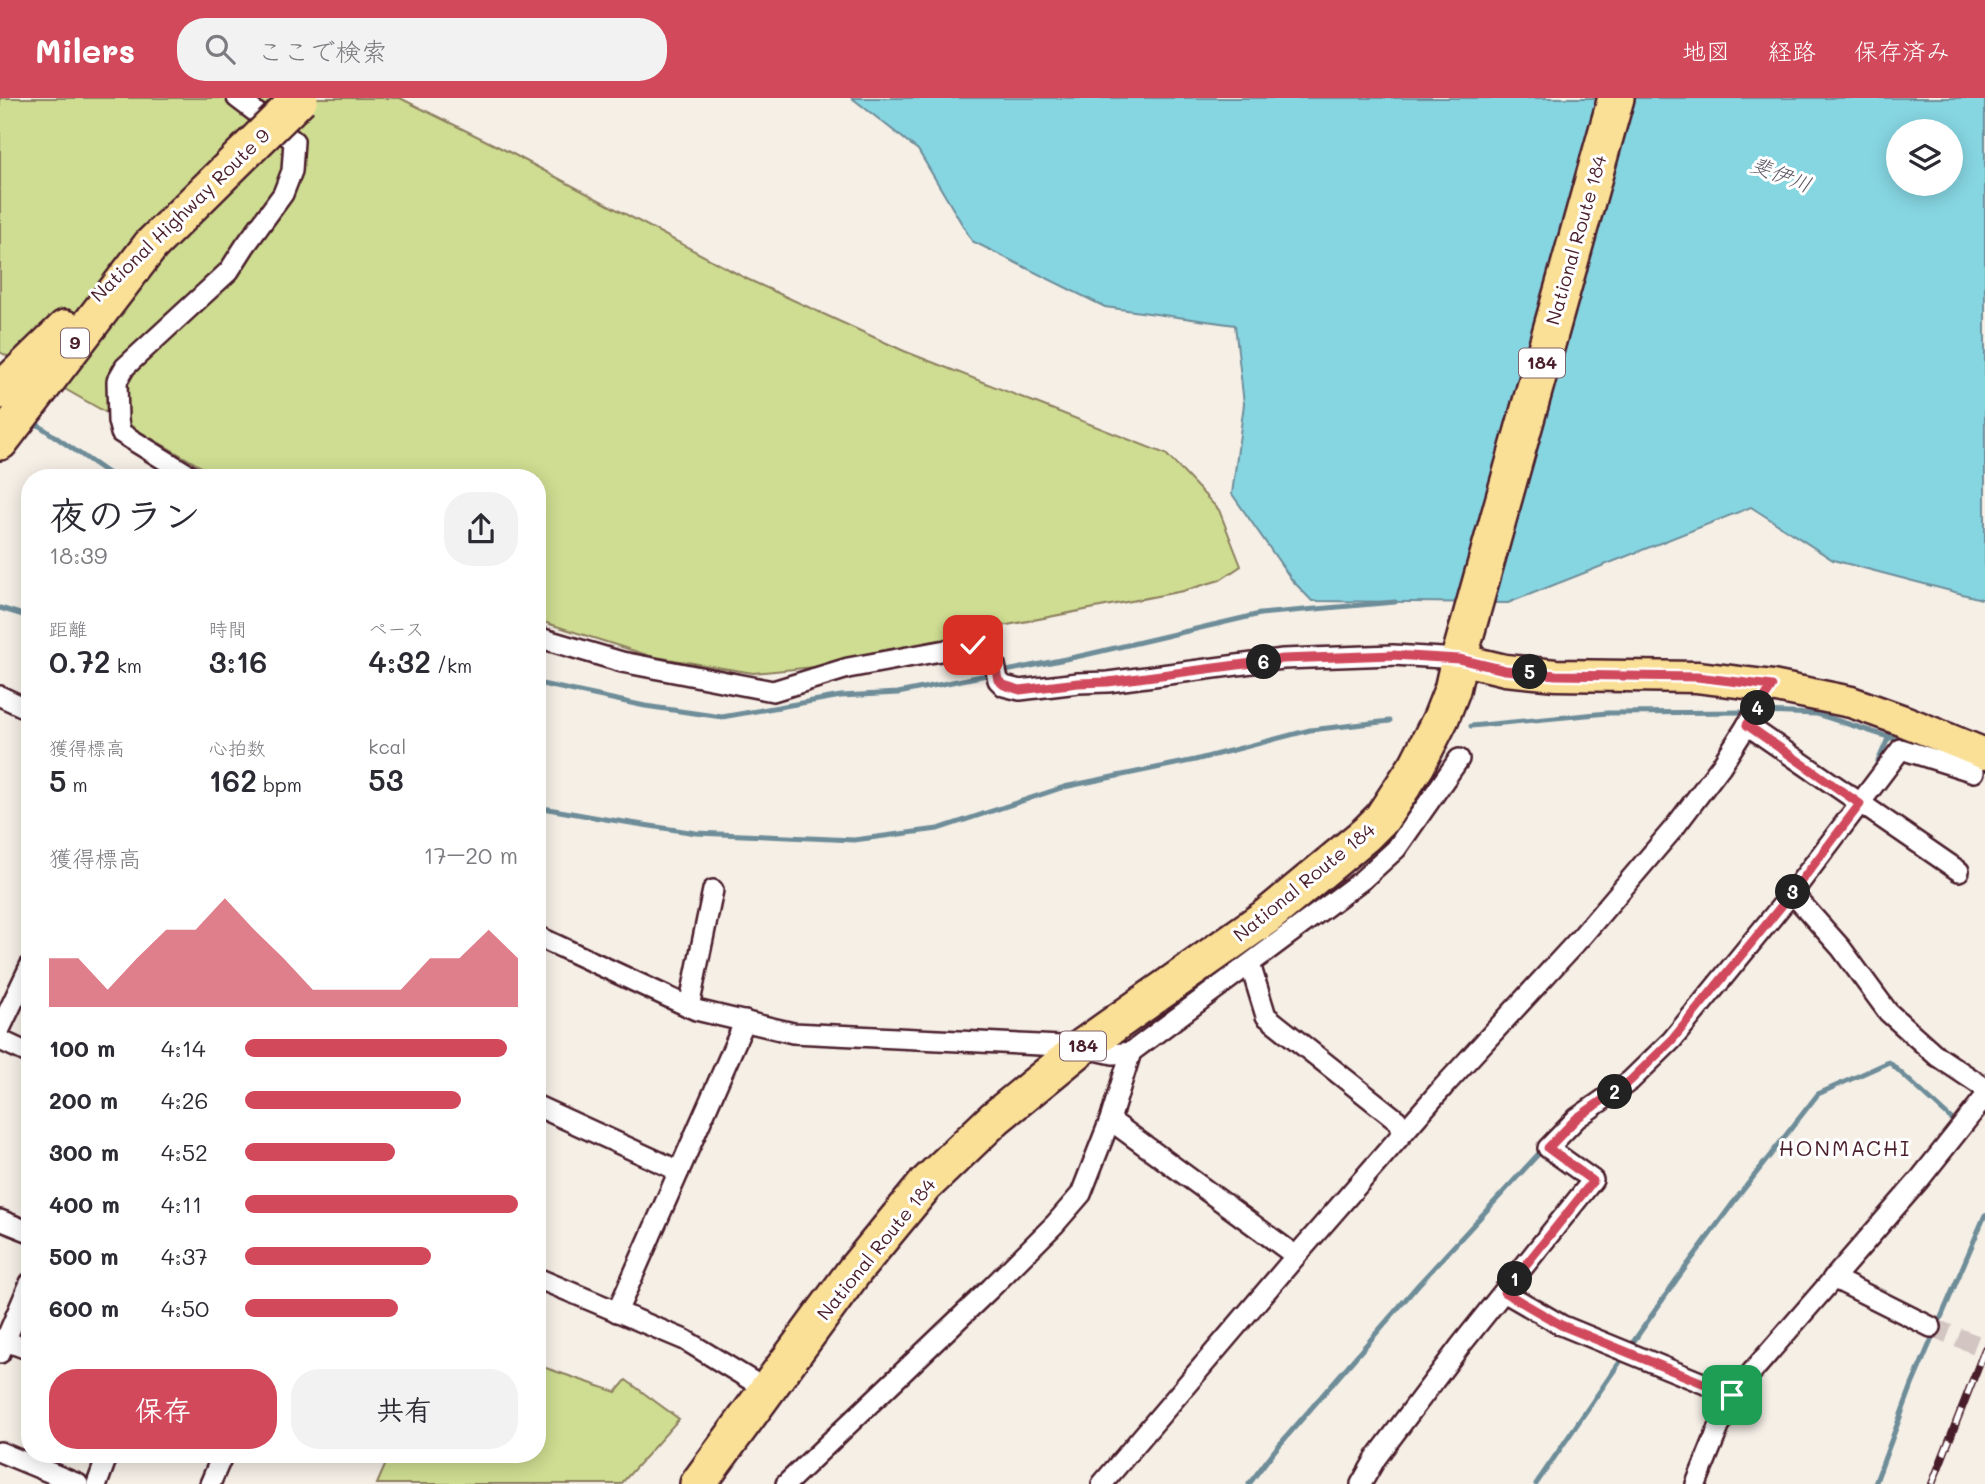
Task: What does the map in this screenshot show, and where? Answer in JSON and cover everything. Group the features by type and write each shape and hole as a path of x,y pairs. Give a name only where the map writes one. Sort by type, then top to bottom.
{"highway":[{"name":"National Highway Route 9","path":"0,391 300,98"},
{"name":"National Route 184","path":"698,1484 855,1270 925,1185 995,1118 1082,1047 1266,917 1382,818 1417,765 1452,690 1616,98"},
{"name":"9","path":"0,442 151,245"}],"main road":[{"path":"1464,644 1505,670 1543,674 1697,677 1772,686 1851,702 1904,721 1980,763"}],"street":[{"path":"179,469 121,433 117,381 125,367 229,271 284,194 292,171 294,141 237,98"},
{"path":"546,640 622,662 773,691 848,668 973,645 988,652 1004,685 1020,690 1108,682 1283,659 1393,655 1464,644"},
{"path":"1102,1484 1403,1133 1582,936 1674,828 1721,766 1772,686"},
{"path":"0,696 21,706"},
{"path":"1747,725 1959,872"},
{"path":"1367,1481 1376,1458 1593,1181 1548,1148 1577,1118 1630,1081 1672,1040 1792,893 1902,749 1980,763"},
{"path":"546,940 689,1007 793,1033 1082,1047 1113,1054 1131,1052 1362,880 1396,849 1459,759"},
{"path":"689,1007 713,890"},
{"path":"1792,893 1842,948 1888,1012 1937,1056 1985,1088"},
{"path":"1250,964 1266,1016 1398,1120 1403,1133"},
{"path":"0,1029 21,985"},
{"path":"617,1311 745,1021"},
{"path":"0,1040 21,1050"},
{"path":"786,1484 991,1288 1081,1194 1110,1120 1131,1052"},
{"path":"1696,1484 1732,1395 1919,1180 1985,1097"},
{"path":"546,1110 678,1171"},
{"path":"1110,1120 1296,1256"},
{"path":"0,1220 21,1228"},
{"path":"1833,1278 1931,1327"},
{"path":"546,1282 685,1340 767,1390"},
{"path":"1504,1292 1561,1325 1732,1395"},
{"path":"21,1303 2,1344 21,1348"},
{"path":"0,1452 21,1461"},
{"path":"27,1463 78,1484"},
{"path":"97,1484 105,1463"},
{"path":"210,1484 219,1463"}],"green space":[{"path":"0,98 400,98 511,153 747,279 904,351 1166,454 1219,510 1241,566 1220,580 1183,591 997,627 845,664 753,673 650,656 546,623 546,469 205,469 0,352"},
{"path":"546,1368 616,1392 626,1380 679,1419 621,1484 377,1484 386,1463 546,1463"}],"water":[{"name":"斐伊川","path":"852,98 1985,98 1985,600 1833,560 1751,507 1508,603 1312,601 1292,580 1232,494 1244,404 1235,325 1105,307 972,241 918,150"}],"waterway":[{"path":"31,420 102,469"},
{"path":"546,685 645,706 722,717 841,696 898,693 1085,655 1260,614 1395,602"},
{"path":"0,608 21,614"},
{"path":"1471,726 1607,713 1751,712"},
{"path":"1760,712 1817,714 1904,742"},
{"path":"546,809 696,833 854,840 938,829 1064,787 1195,760 1310,730 1390,721"},
{"path":"1873,773 1890,734"},
{"path":"1629,1348 1733,1203 1818,1094 1889,1062 1958,1125"},
{"path":"1249,1484 1275,1450 1418,1285 1543,1149"},
{"path":"1875,1484 1912,1385 1985,1215"},
{"path":"1536,1484 1624,1356"}],"tunnel":[{"path":"1931,1327 1985,1348"}],"railway":[{"path":"1932,1484 1985,1349"}],"district":[{"name":"HONMACHI","path":"1845,1149"}],"route":[{"path":"973,645 988,652 995,665 998,680 1011,689 1020,690 1108,682 1283,659 1393,655 1459,659 1505,670 1556,675 1697,677 1772,686 1747,725 1860,804 1792,893 1672,1040 1630,1081 1577,1118 1548,1148 1593,1181 1504,1292 1561,1325 1732,1395"}]}
